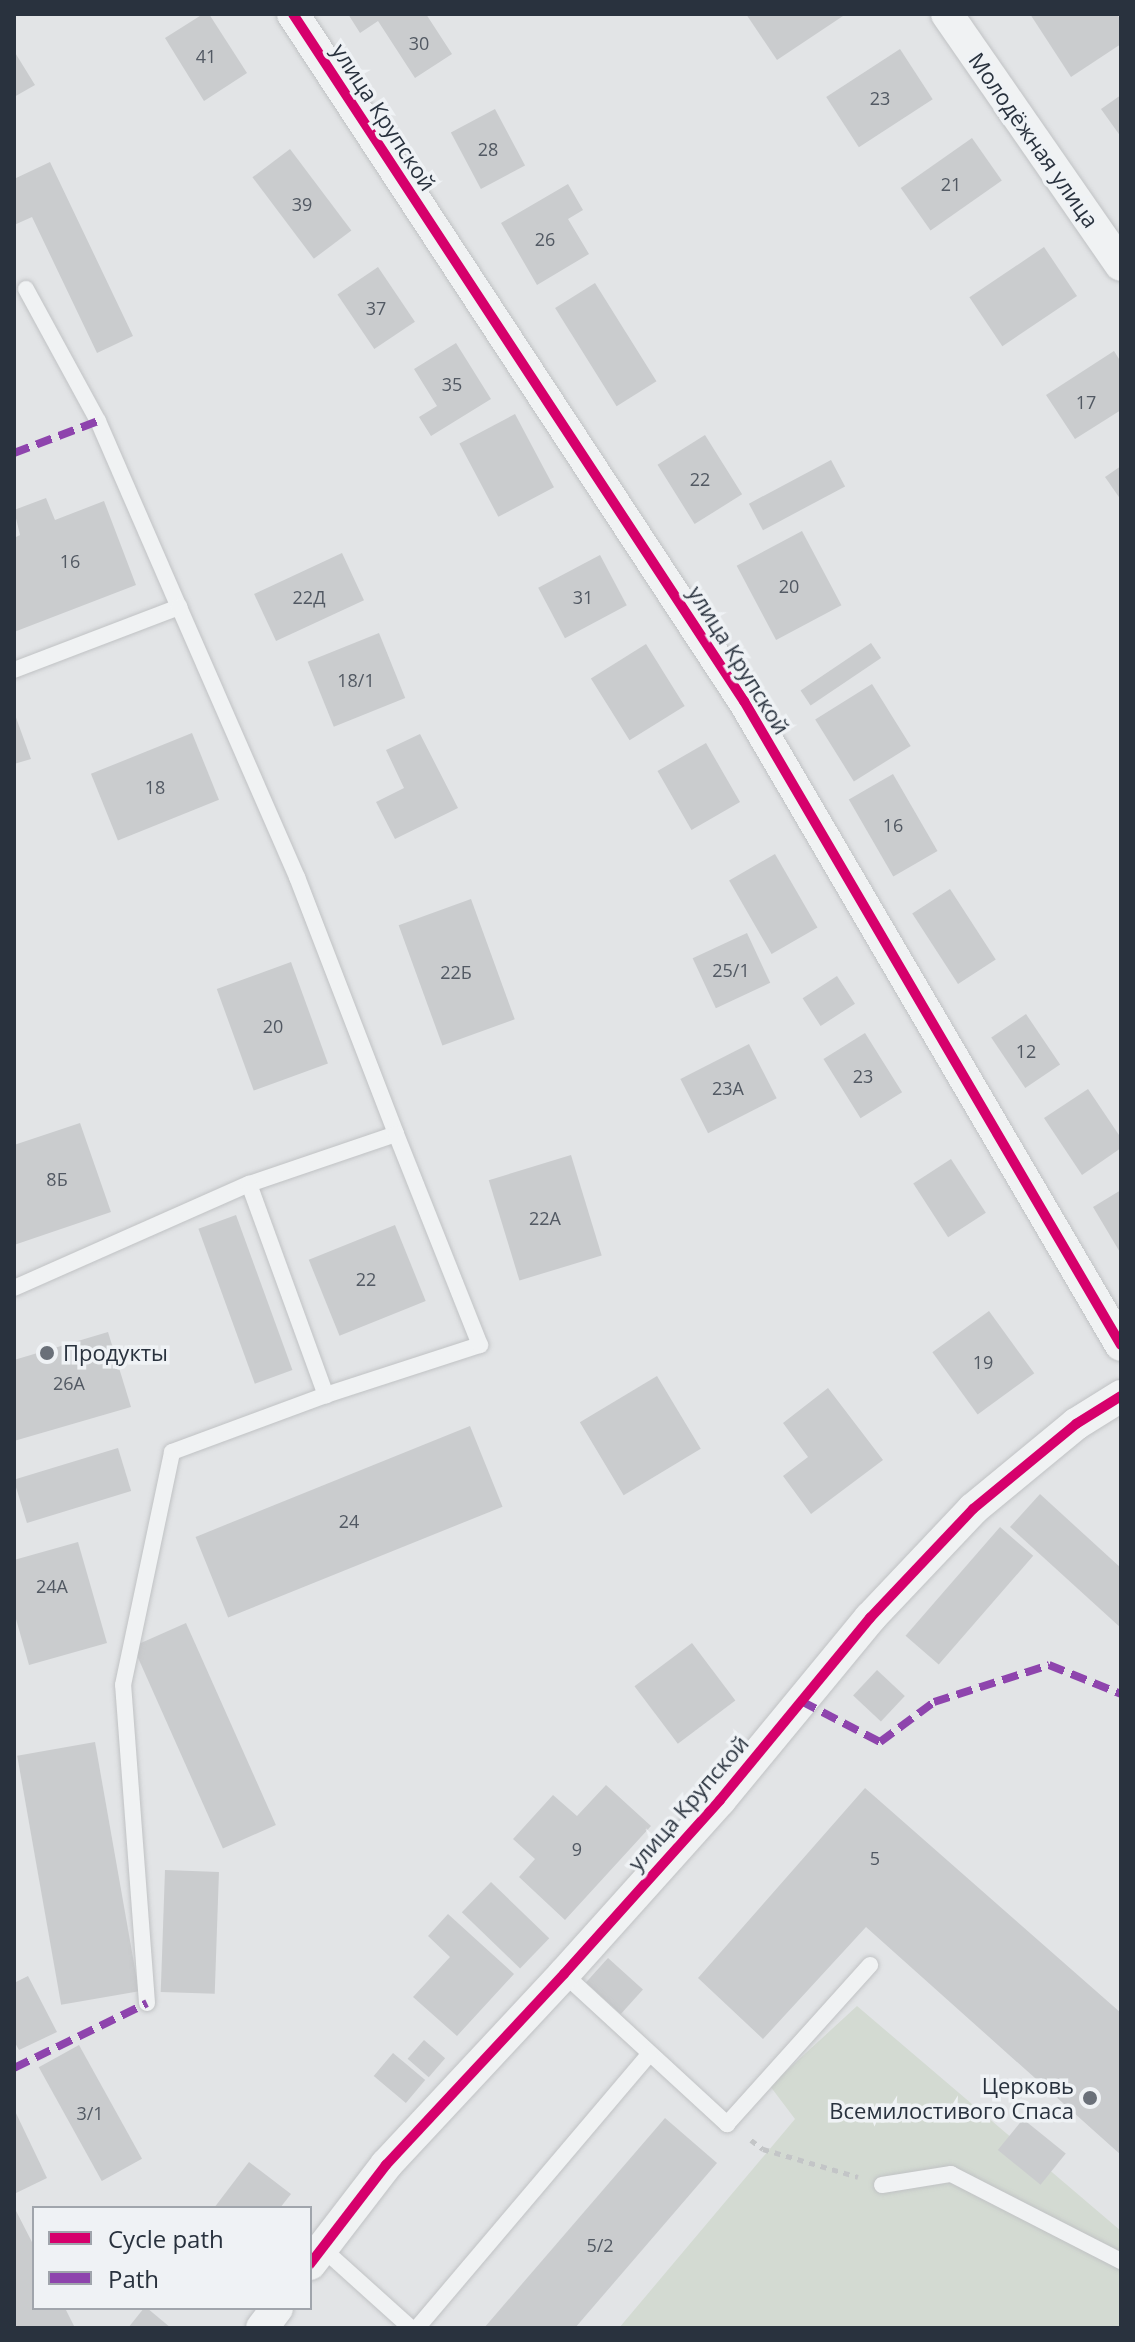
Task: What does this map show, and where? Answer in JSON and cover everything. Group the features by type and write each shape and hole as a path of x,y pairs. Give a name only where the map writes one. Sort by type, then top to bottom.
{"street":[{"name":"улица Крупской","path":"293,14 744,701 1121,1345"},
{"name":"Молодёжная улица","path":"947,14 1121,265"},
{"name":"улица Крупской","path":"316,2256 386,2165 720,1800 870,1618 973,1509 1076,1424 1121,1396"},
{"path":"262,2328 276,2310"}],"lane":[{"path":"26,289 98,421 297,877 480,1345 326,1395 172,1452 123,1685 147,2003"},
{"path":"14,670 179,607"},
{"path":"14,1288 249,1184 396,1134"},
{"path":"249,1184 326,1395"},
{"path":"564,1974 727,2124 870,1965"},
{"path":"316,2256 414,2328 649,2054"},
{"path":"882,2185 951,2174 1121,2261"}],"path":[{"path":"727,2124 763,2149 882,2185"}],"shaded area":[{"path":"857,2006 1121,2231 1121,2328 619,2328 795,2119 770,2086"}],"building":[{"path":"203,14 209,14 247,73 204,101 165,38"},
{"path":"348,14 426,14 452,54 415,78 378,21 360,33"},
{"path":"746,14 846,14 777,60"},
{"path":"1030,14 1117,14 1121,21 1121,44 1071,77"},
{"path":"900,49 933,99 859,147 826,97"},
{"path":"14,51 35,85 14,97"},
{"path":"1121,95 1121,137 1101,109"},
{"path":"495,109 525,166 481,189 451,132"},
{"path":"972,138 1002,181 931,230 901,188"},
{"path":"290,149 351,230 314,259 252,177"},
{"path":"50,162 133,336 97,353 32,217 14,225 14,179"},
{"path":"568,184 583,210 568,219 589,254 537,285 501,223"},
{"path":"1044,247 1077,296 1002,346 969,297"},
{"path":"378,267 415,322 374,349 337,294"},
{"path":"595,283 656,381 617,406 555,308"},
{"path":"456,343 491,399 431,436 419,417 437,406 414,369"},
{"path":"1114,351 1121,362 1121,410 1075,439 1046,395"},
{"path":"515,414 554,487 498,517 459,444"},
{"path":"705,435 742,494 695,524 658,465"},
{"path":"831,460 845,486 763,530 749,504"},
{"path":"1121,466 1121,500 1105,477"},
{"path":"46,498 55,520 104,501 136,585 14,632 14,538 20,535 14,510"},
{"path":"802,531 841,605 776,640 737,566"},
{"path":"342,553 364,600 276,641 254,594"},
{"path":"600,555 627,605 565,638 538,588"},
{"path":"379,633 405,698 334,727 308,662"},
{"path":"871,643 881,658 811,705 801,691"},
{"path":"646,644 685,706 630,740 591,678"},
{"path":"872,684 911,746 854,781 815,720"},
{"path":"14,712 31,759 14,764"},
{"path":"192,733 219,800 118,841 91,774"},
{"path":"420,734 458,808 395,839 376,802 404,788 386,750"},
{"path":"706,743 740,802 692,830 658,771"},
{"path":"893,774 937,851 893,877 849,800"},
{"path":"775,854 818,928 772,954 729,881"},
{"path":"950,889 996,959 958,984 912,914"},
{"path":"471,899 515,1019 442,1046 399,925"},
{"path":"747,933 770,983 716,1008 693,958"},
{"path":"291,962 328,1063 254,1091 217,989"},
{"path":"837,976 855,1004 821,1026 803,998"},
{"path":"1026,1014 1060,1065 1025,1088 991,1037"},
{"path":"865,1033 902,1092 861,1118 823,1059"},
{"path":"749,1044 777,1098 708,1133 680,1079"},
{"path":"1088,1089 1121,1138 1121,1148 1082,1175 1044,1118"},
{"path":"80,1123 111,1212 14,1245 14,1145"},
{"path":"571,1155 602,1255 519,1281 489,1180"},
{"path":"951,1159 986,1213 948,1237 913,1184"},
{"path":"1121,1190 1121,1254 1093,1207"},
{"path":"236,1215 292,1370 255,1384 198,1229"},
{"path":"395,1225 426,1301 339,1336 309,1260"},
{"path":"989,1311 1034,1373 978,1414 932,1352"},
{"path":"108,1332 131,1407 14,1441 14,1360"},
{"path":"657,1376 701,1449 624,1495 580,1422"},
{"path":"828,1388 883,1460 811,1514 783,1476 808,1457 783,1423"},
{"path":"470,1426 503,1507 228,1618 196,1537"},
{"path":"118,1448 131,1491 27,1523 14,1480"},
{"path":"1040,1494 1121,1568 1121,1628 1010,1527"},
{"path":"1000,1527 1033,1556 939,1665 906,1636"},
{"path":"78,1542 107,1643 29,1665 14,1612 14,1560"},
{"path":"186,1623 276,1825 223,1848 133,1647"},
{"path":"692,1643 735,1701 678,1744 634,1686"},
{"path":"877,1670 905,1696 881,1722 853,1696"},
{"path":"95,1742 139,1991 61,2005 17,1756"},
{"path":"606,1785 651,1826 565,1920 519,1877 535,1859 513,1839 553,1795 577,1816"},
{"path":"865,1788 1121,2013 1121,2155 866,1927 763,2039 698,1978"},
{"path":"165,1870 219,1872 215,1994 161,1992"},
{"path":"491,1882 549,1938 520,1968 462,1912"},
{"path":"448,1914 514,1974 457,2036 413,1997 450,1957 428,1936"},
{"path":"608,1958 643,1989 621,2014 586,1983"},
{"path":"28,1976 57,2032 19,2050 14,2041 14,1983"},
{"path":"424,2040 445,2058 429,2077 408,2059"},
{"path":"79,2045 142,2159 102,2181 39,2067"},
{"path":"393,2053 425,2080 406,2103 374,2076"},
{"path":"14,2109 47,2178 14,2194"},
{"path":"665,2118 717,2163 575,2328 484,2328"},
{"path":"1023,2119 1066,2154 1041,2185 998,2150"},
{"path":"249,2162 291,2194 282,2206 216,2206"},
{"path":"14,2207 32,2242 32,2310 66,2310 75,2328 14,2328"},
{"path":"142,2310 149,2310 171,2328 128,2328"}],"marked path":[{"path":"14,453 98,421"},
{"path":"801,1701 880,1742 934,1702 1049,1665 1121,1694"},
{"path":"14,2068 147,2003"}],"cycle path":[{"path":"293,14 744,701 1121,1345"},
{"path":"312,2261 386,2165 720,1800 870,1618 973,1509 1076,1424 1121,1396"}],"place":[{"name":"Продукты","path":"47,1353"},
{"name":"Церковь Всемилостивого Спаса","path":"1090,2098"}]}
